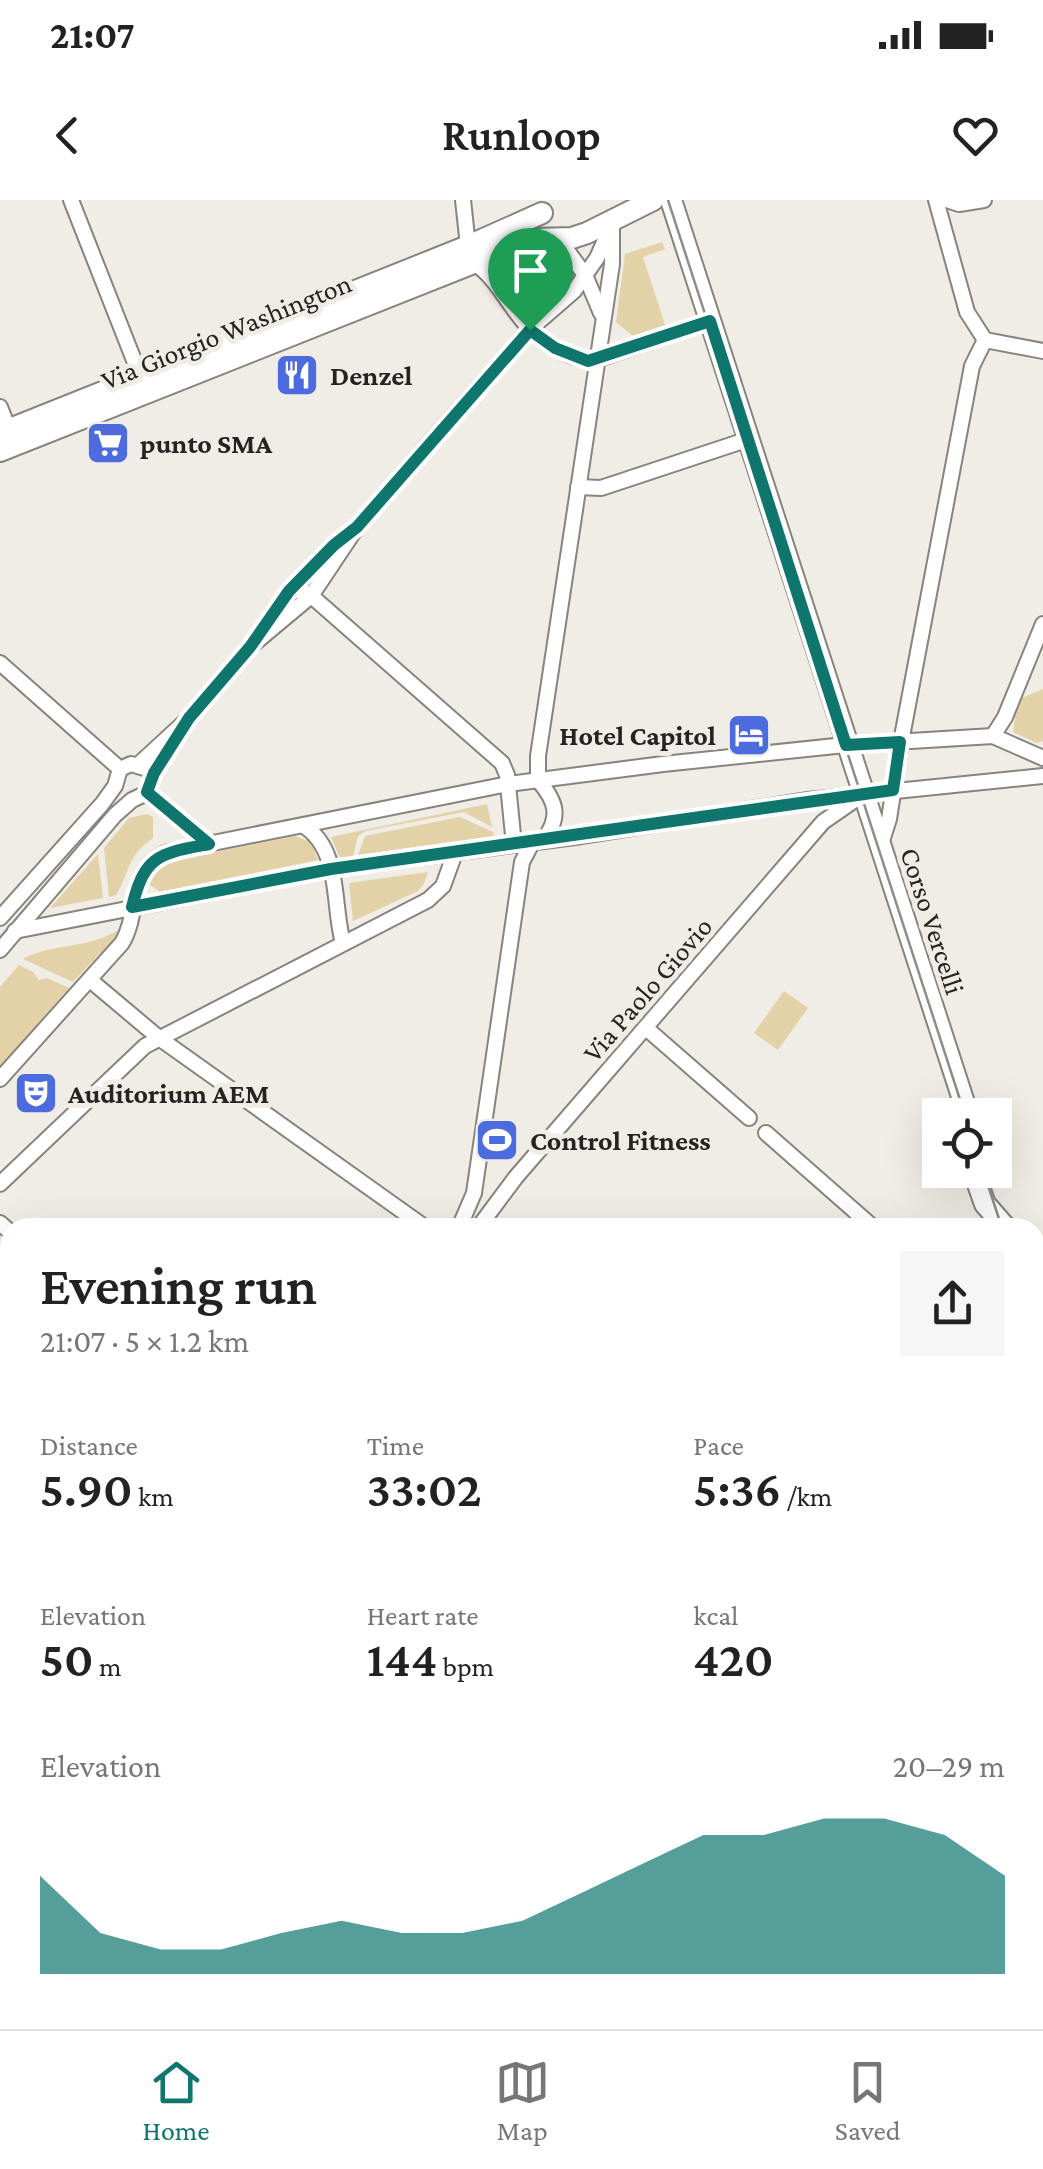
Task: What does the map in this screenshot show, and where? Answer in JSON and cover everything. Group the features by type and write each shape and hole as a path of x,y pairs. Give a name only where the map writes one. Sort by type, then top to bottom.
{"street":[{"path":"71,200 144,385"},
{"path":"463,200 470,254 530,330 569,355 596,360 710,321"},
{"path":"470,254 534,239 559,242 587,234 613,210 652,200"},
{"name":"Corso Vercelli","path":"671,200 962,1098"},
{"path":"936,200 973,326 985,340 1043,351"},
{"path":"946,200 959,204 984,200"},
{"path":"470,254 543,205"},
{"path":"543,205 542,222 585,275 602,318"},
{"path":"250,647 311,596 357,527 530,330 574,291 604,244 613,210"},
{"path":"463,1218 474,1193 522,862 552,830 556,808 538,780 538,756 612,264 613,210"},
{"path":"530,330 562,281 568,262 559,242"},
{"name":"Via Giorgio Washington","path":"6,440 470,254"},
{"path":"880,848 889,819 900,742 972,366 985,340"},
{"path":"0,408 6,440"},
{"path":"578,487 601,488 749,440"},
{"path":"138,764 189,718 250,647 289,591 357,527"},
{"name":"Corso Vercelli","path":"798,589 810,596 827,651 821,668"},
{"path":"289,591 299,590 311,596 502,763 514,845"},
{"path":"993,736 1005,717 1043,624"},
{"name":"Corso Vercelli","path":"810,626 802,643 829,730 846,745"},
{"path":"0,663 120,769"},
{"path":"0,950 115,814 149,787 189,718"},
{"path":"0,1079 126,938 142,872 168,852 508,784 846,745 993,736 1043,758"},
{"path":"0,918 115,786 120,769 130,764 138,764 149,773 149,787 209,844"},
{"path":"15,931 331,869 864,793 1043,776"},
{"path":"115,786 132,800"},
{"name":"Via Paolo Giovio","path":"485,1218 823,822 864,793"},
{"path":"304,826 322,841 331,869 343,943"},
{"path":"0,1184 145,1046 428,900 442,886 455,853"},
{"path":"90,980 159,1038 412,1218"},
{"path":"646,1028 750,1118"},
{"path":"766,1133 863,1218"},
{"path":"980,1188 994,1218"},
{"path":"990,1188 997,1218"},
{"path":"474,1193 477,1200 494,1205"}],"shaded area":[{"path":"662,242 665,249 643,257 665,325 633,336 616,322 625,254"},
{"path":"541,256 550,270 521,305 501,282 503,268"},
{"path":"1043,689 1043,741 1037,743 1013,732 1015,718 1011,716 1019,699"},
{"path":"487,804 492,827 464,812 366,831 358,836 353,856 340,858 331,837"},
{"path":"147,814 153,817 153,838 133,858 116,895 109,897 104,848 129,818"},
{"path":"460,817 493,832 494,836 358,855 365,836"},
{"path":"295,836 311,842 318,860 160,892 149,884 150,875 166,862"},
{"path":"98,854 103,898 50,908"},
{"path":"428,872 418,891 353,921 349,883"},
{"path":"121,928 119,937 105,953 99,954 73,982 23,959 97,940"},
{"path":"19,965 39,980 47,978 69,988 0,1066 0,987"},
{"path":"784,991 808,1008 778,1050 754,1033"}],"tram line":[{"path":"668,200 959,1098"},
{"path":"989,1188 999,1218"}],"place":[{"name":"Denzel","path":"297,375"},
{"name":"punto SMA","path":"108,443"},
{"name":"Hotel Capitol","path":"749,735"},
{"name":"Auditorium AEM","path":"36,1093"},
{"name":"Control Fitness","path":"497,1140"}],"route":[{"path":"710,321 846,745 900,742 893,790 331,869 132,907 148,864 168,852 209,844 147,792 154,773 189,718 250,647 289,591 357,527 530,330 555,348 588,361 710,321"}]}
